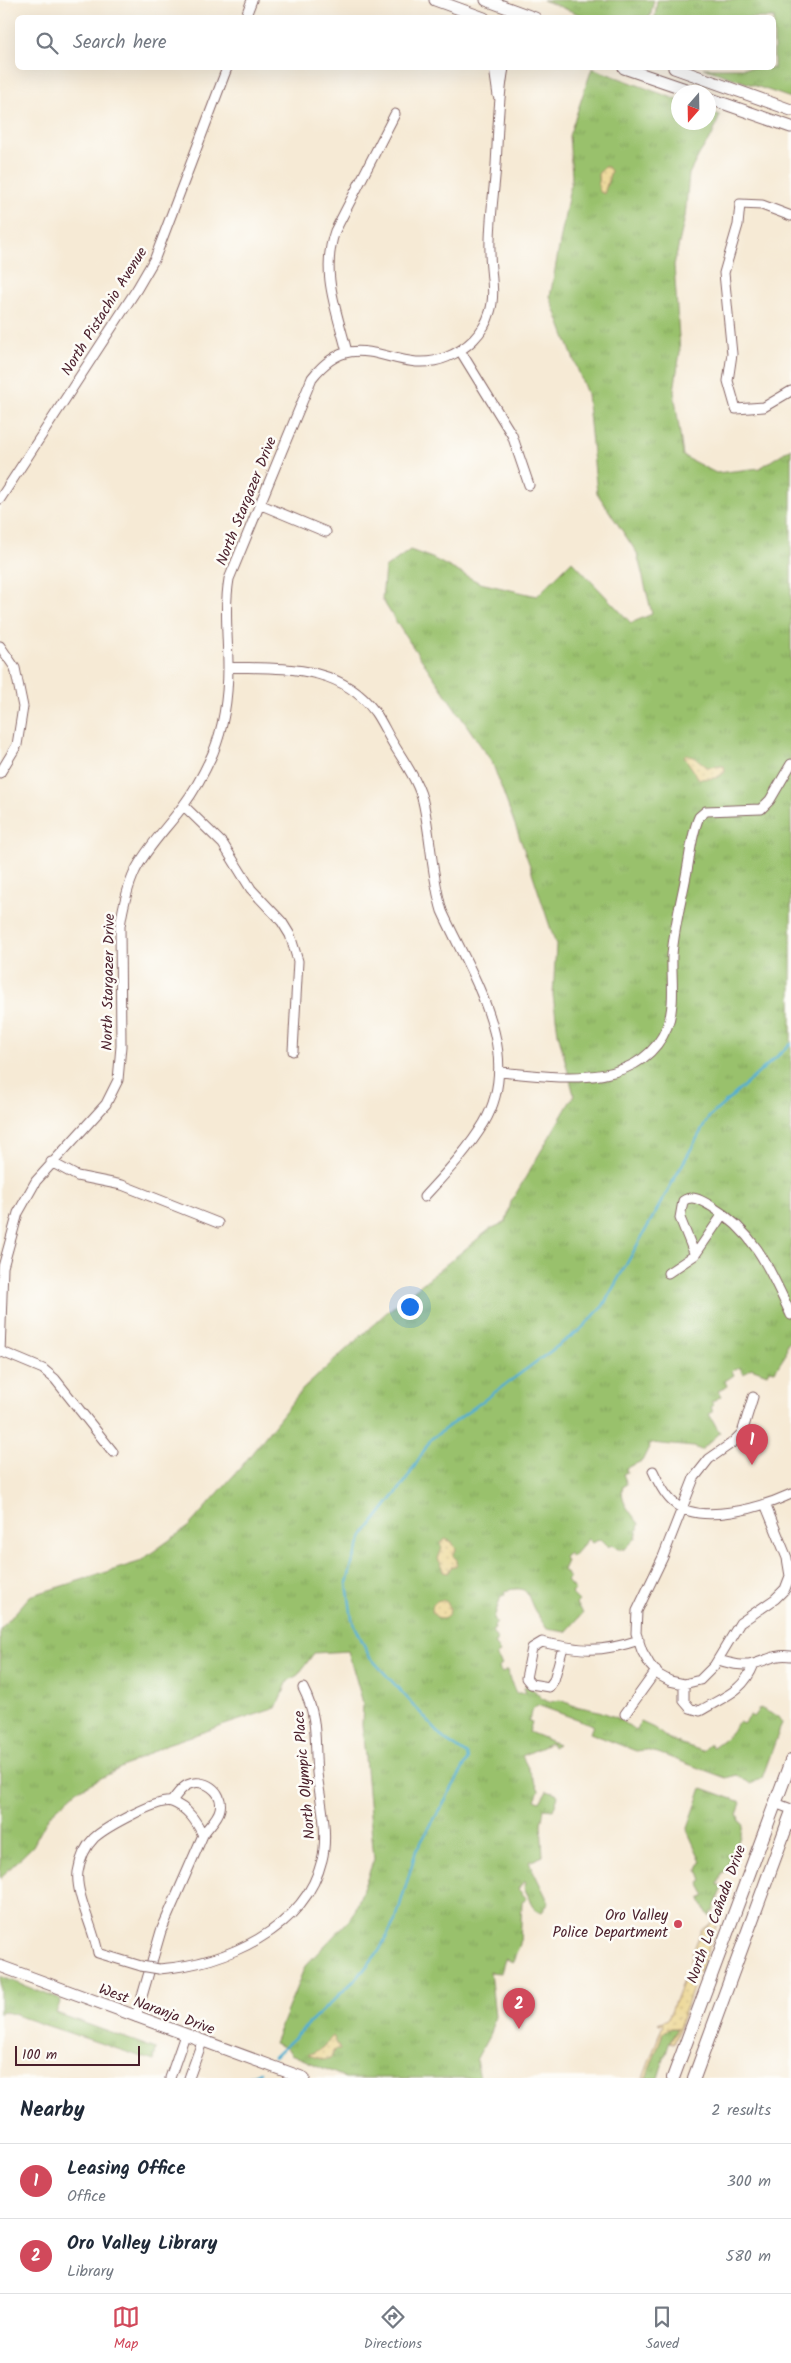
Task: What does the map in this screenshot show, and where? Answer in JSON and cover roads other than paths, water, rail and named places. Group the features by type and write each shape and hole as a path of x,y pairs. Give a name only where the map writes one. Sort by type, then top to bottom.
{"main road":[{"path":"435,0 476,15"},
{"path":"486,0 515,15"},
{"path":"630,70 674,85"},
{"path":"680,70 791,110"},
{"path":"716,101 791,127"},
{"name":"North La Cañada Drive","path":"673,2078 791,1762"},
{"path":"694,2078 790,1816"},
{"name":"West Naranja Drive","path":"0,1966 304,2078"}],"street":[{"path":"246,15 252,0"},
{"name":"North Pistachio Avenue","path":"0,499 137,289 155,258 226,70"},
{"path":"494,70 500,106"},
{"path":"504,70 490,252 492,303 486,324 461,352 512,435 529,485"},
{"path":"347,352 329,279 327,263 330,247 335,231 395,114"},
{"path":"791,216 762,205 740,204 738,224 724,273 732,354 728,381 736,410 764,407 791,392"},
{"name":"North Stargazer Drive","path":"0,1352 0,1294 5,1253 25,1199 51,1162 95,1118 116,1087 120,1064 120,926 123,907 139,864 184,806 205,770 220,733 228,667 225,618 229,579 312,378 321,366 347,352 360,350 410,362 427,363 461,352"},
{"path":"259,504 326,532"},
{"path":"0,646 15,668 22,707 17,745 0,773"},
{"path":"228,667 300,670 328,675 362,697 375,712 412,776 424,804 438,897 497,1035 500,1072 492,1107 484,1122 449,1169 424,1197"},
{"path":"500,1072 559,1078 618,1072 642,1060 651,1051 667,1026 672,1003 674,937 696,824 699,817 706,811 761,809 770,800 791,764"},
{"path":"184,806 223,844 251,889 282,922 290,935 298,961 293,1051"},
{"path":"51,1162 77,1176 122,1185 218,1223"},
{"path":"695,1255 680,1218 683,1201 691,1198 698,1199 723,1214 750,1238 765,1258 791,1315"},
{"path":"668,1273 695,1255 723,1214"},
{"path":"0,1352 44,1369 113,1452"},
{"path":"753,1397 742,1433 732,1443 709,1459 694,1478 663,1557 637,1611 636,1633 650,1665 656,1672 670,1681 684,1684 700,1680 718,1660 731,1634 740,1623 776,1599 785,1589 790,1576 787,1558 765,1504"},
{"path":"653,1471 674,1503 691,1512 709,1515 765,1504 791,1494"},
{"path":"563,1647 554,1680 548,1687 531,1684 526,1678 532,1648 542,1642 563,1647 591,1650 612,1649 639,1640"},
{"path":"718,1660 737,1665 754,1664 770,1656 791,1656"},
{"path":"684,1684 684,1701 690,1708 700,1711 737,1689 747,1680 754,1664"},
{"path":"625,1714 656,1672"},
{"name":"North Olympic Place","path":"171,1802 159,1802 105,1829 85,1849 78,1873 78,1886 93,1928 98,1953 140,1966 159,1969 177,1967 231,1952 255,1941 290,1915 312,1885 322,1860 325,1842 317,1768 314,1714 303,1688"},
{"path":"136,2017 161,1931 203,1835 220,1810 216,1792 207,1784 190,1784 184,1786 171,1802 184,1808 192,1815 203,1835"},
{"path":"775,1803 790,1816"},
{"path":"170,2078 185,2035"},
{"path":"189,2078 202,2042"}],"waterway":[{"path":"274,2057 358,1977 379,1951 396,1919 416,1851 468,1760 467,1755 445,1740 369,1656 352,1619 347,1583 363,1536 405,1482 431,1439 581,1329 603,1306 709,1117 791,1044"},
{"path":"247,2078 260,2072"}],"place":[{"name":"Leasing Office","path":"752,1465"},
{"name":"Oro Valley Police Department","path":"678,1924"},
{"name":"Oro Valley Library","path":"519,2029"}]}
